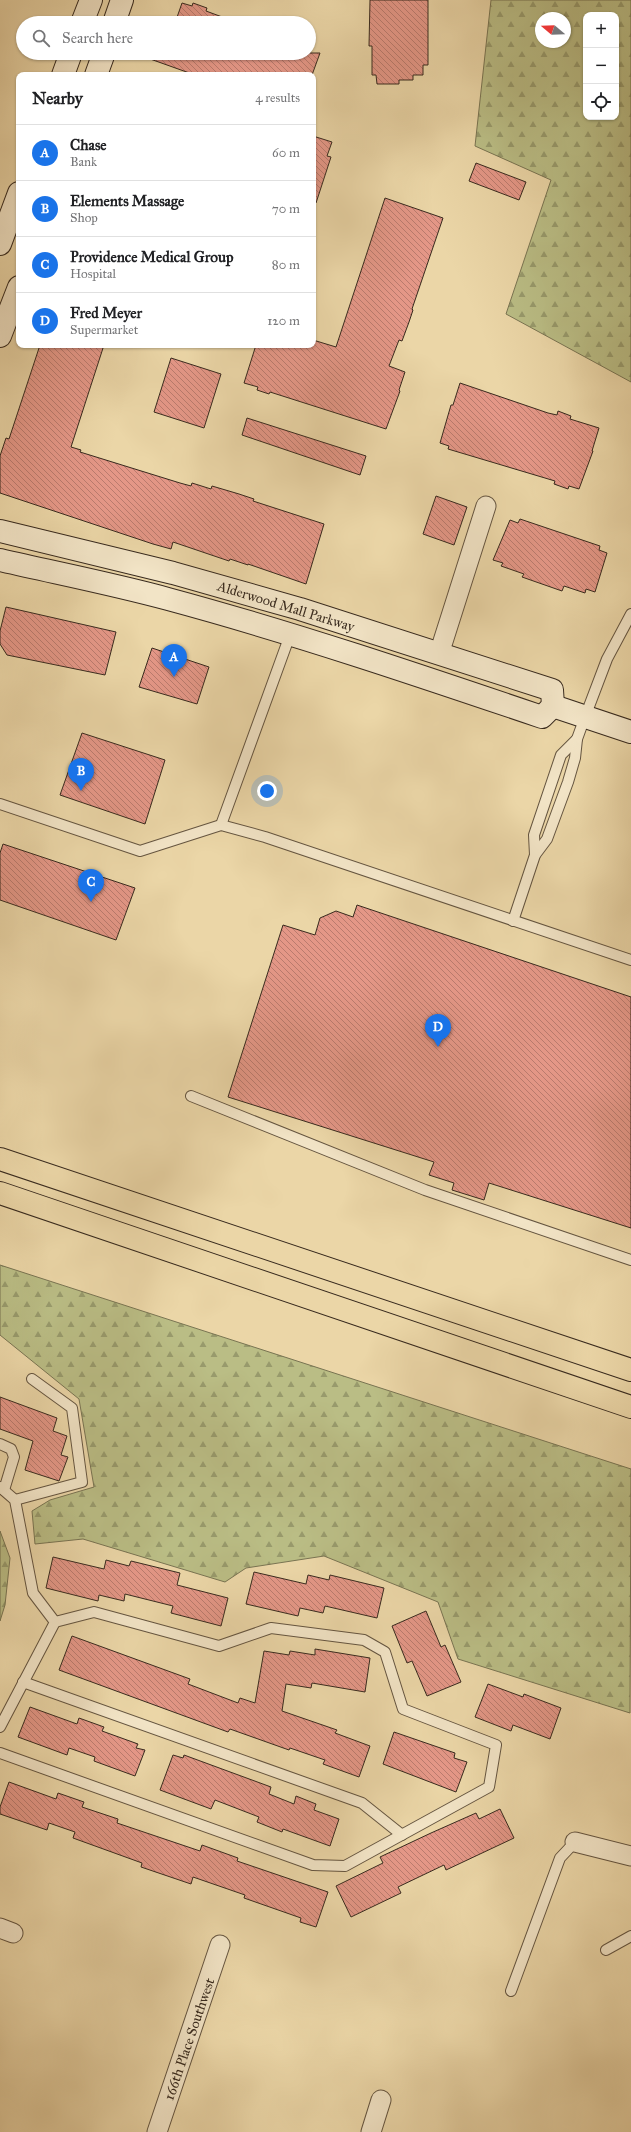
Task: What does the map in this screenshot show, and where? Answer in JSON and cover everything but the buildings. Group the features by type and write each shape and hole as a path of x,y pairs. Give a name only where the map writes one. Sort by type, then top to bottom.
{"highway":[{"path":"0,1159 631,1370"},
{"path":"0,1193 631,1407"}],"main road":[{"path":"85,16 91,0"},
{"path":"116,16 122,0"},
{"path":"64,72 68,60"},
{"path":"97,72 101,60"},
{"path":"0,244 16,201"},
{"path":"0,336 16,295"},
{"name":"Alderwood Mall Parkway","path":"0,531 196,580 300,609 552,690 553,706 542,717 290,635 166,598 0,560"},
{"path":"553,706 631,732"}],"street":[{"path":"439,654 486,506"},
{"path":"575,1842 631,1856"},
{"name":"166th Place Southwest","path":"157,2132 220,1945"},
{"path":"371,2132 381,2100"}],"lane":[{"path":"513,921 535,855 547,839 565,789 575,758 577,739 607,659 631,614"},
{"path":"222,825 290,635"},
{"path":"535,855 534,835 561,755 577,739"},
{"path":"0,804 140,851 222,825 271,839 631,960"},
{"path":"190,1096 425,1190 631,1260"},
{"path":"15,1500 82,1482 72,1408 32,1379"},
{"path":"0,1444 11,1449 14,1457 2,1489 15,1500 33,1593 54,1622"},
{"path":"0,1727 54,1622 94,1612 219,1646 272,1628 364,1640 385,1652 403,1709 496,1745 489,1787 345,1866 313,1865 0,1753"},
{"path":"23,1682 362,1803 402,1835"},
{"path":"512,1991 560,1858 575,1842"},
{"path":"606,1950 631,1936"}],"green space":[{"path":"491,0 631,0 631,382 506,314 551,180 475,146"},
{"path":"0,1265 631,1469 630,1713 458,1659 438,1602 324,1556 246,1568 225,1582 83,1539 35,1544 32,1511 50,1500 94,1487 79,1399 0,1335"},
{"path":"0,1531 10,1558 5,1605 0,1621"}],"place":[{"name":"Chase","path":"174,677"},
{"name":"Elements Massage","path":"81,791"},
{"name":"Providence Medical Group","path":"91,902"},
{"name":"Fred Meyer","path":"438,1047"}]}
